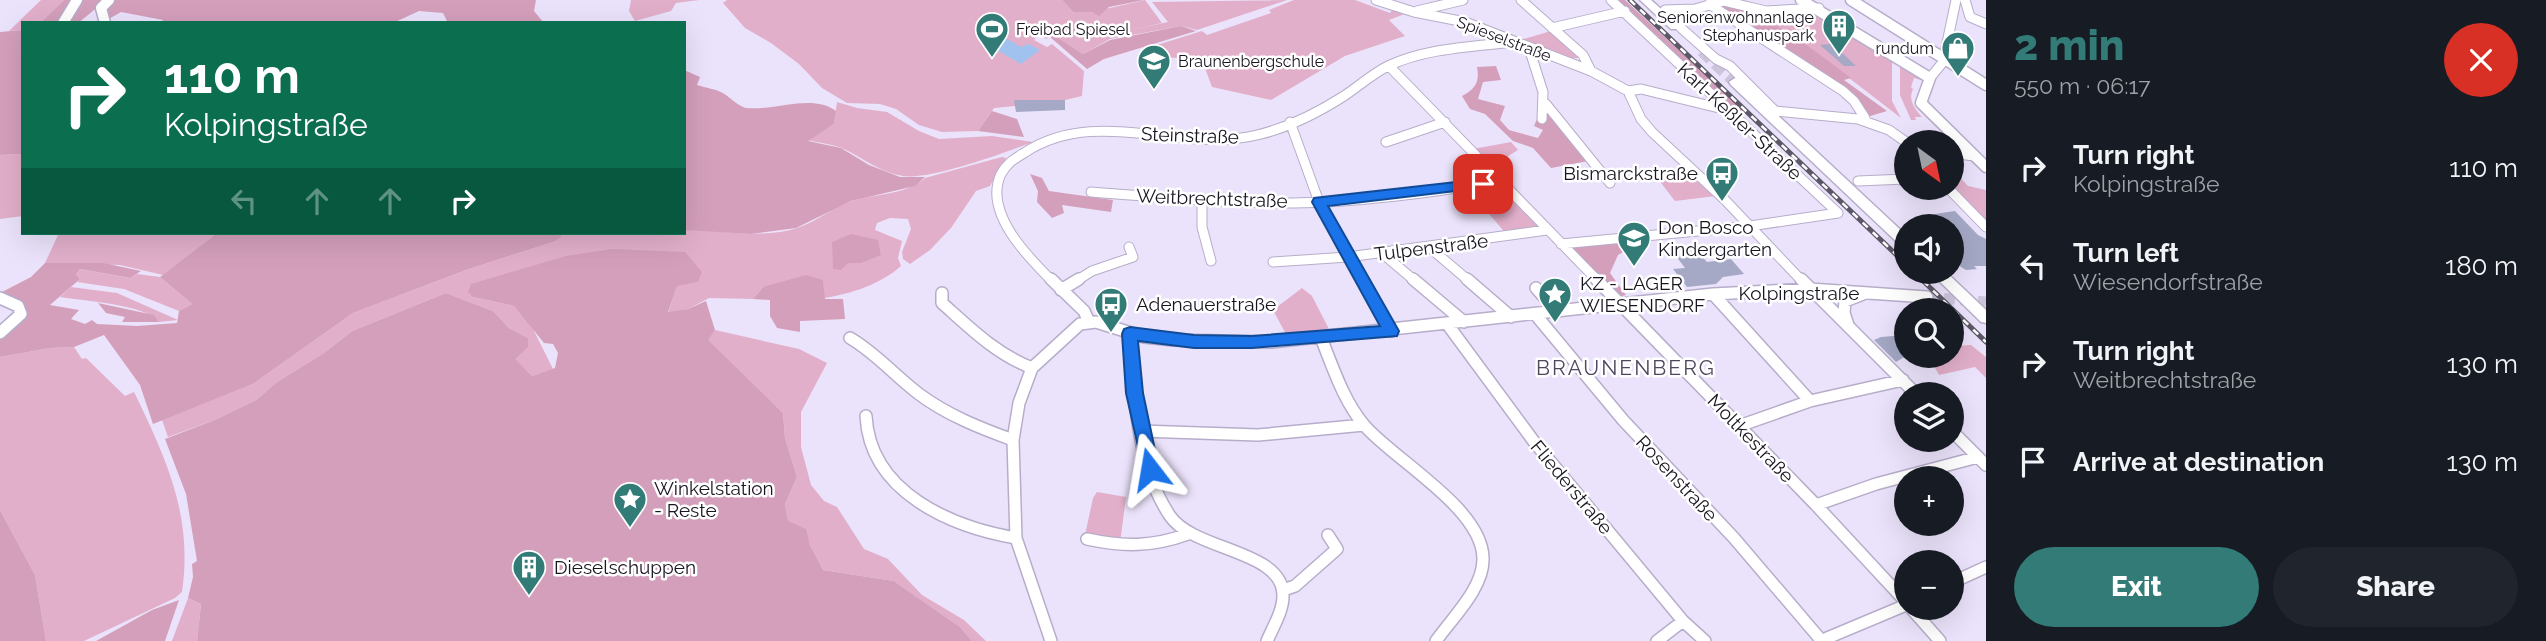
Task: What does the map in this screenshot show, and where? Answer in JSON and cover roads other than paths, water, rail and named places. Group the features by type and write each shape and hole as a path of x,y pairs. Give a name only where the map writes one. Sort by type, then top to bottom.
{"main road":[{"path":"1645,0 1678,27"},
{"path":"1735,82 1894,232"},
{"path":"1950,284 1986,318"}],"street":[{"path":"64,21 77,0"},
{"path":"104,21 101,8 109,0"},
{"name":"Spieselstraße","path":"1376,0 1414,12 1465,22 1591,71"},
{"path":"1414,12 1463,0"},
{"path":"1521,0 1583,55 1591,71 1628,90 1641,89 1733,112"},
{"name":"Karl-Keßler-Straße","path":"1611,0 1839,213 1750,226"},
{"path":"1801,0 1850,26 1895,59 1930,78"},
{"path":"1851,0 1986,85"},
{"path":"1956,0 1951,12 1944,58 1935,75 1930,78 1922,103 1982,163"},
{"path":"1965,0 1970,17 1986,24"},
{"path":"1665,10 1695,9 1724,1 1766,11 1819,8"},
{"path":"1709,4 1843,91 1854,101 1865,118"},
{"path":"1552,28 1625,11"},
{"path":"1678,27 1716,60 1730,66 1775,111 1865,118 1894,133"},
{"name":"Steinstraße","path":"1061,290 1040,270 1010,230 997,203 995,187 1004,166 1016,155 1048,141 1103,130 1198,138 1242,138 1290,122 1341,98 1389,65 1436,52 1512,42"},
{"path":"1529,48 1540,77 1546,104 1610,183"},
{"name":"Moltkestraße","path":"1389,65 1816,505 1894,591"},
{"path":"1628,90 1645,125 1903,380"},
{"path":"1542,119 1546,104"},
{"path":"1290,122 1319,202 1391,331"},
{"path":"1386,142 1445,122"},
{"path":"1964,157 1982,163"},
{"path":"1858,181 1894,180"},
{"name":"Weitbrechtstraße","path":"1091,192 1202,199 1319,202 1468,187 1499,181"},
{"path":"1202,199 1202,226 1211,261"},
{"path":"1960,200 1986,227"},
{"path":"1561,244 1750,226"},
{"name":"Tulpenstraße","path":"1273,262 1348,257 1547,230"},
{"path":"1051,641 1032,592 1016,538 1013,440 1019,403 1032,368 1080,324 1089,322 1084,311 1061,290 1099,268 1133,257 1129,247"},
{"path":"1429,247 1511,317"},
{"path":"1382,253 1464,323"},
{"path":"1536,288 1557,312"},
{"name":"Kolpingstraße","path":"1089,322 1104,323 1130,334 1194,342 1321,338 1713,294 1810,289 1927,297"},
{"path":"942,293 942,303 987,342 1019,364 1032,368"},
{"path":"1848,326 1844,313 1845,301 1869,293"},
{"path":"1713,294 1810,401"},
{"path":"0,298 18,306 21,314 0,332"},
{"name":"Rosenstraße","path":"1535,314 1623,420 1734,538 1821,641"},
{"name":"Fliederstraße","path":"1448,325 1535,443 1683,621 1704,641"},
{"path":"1130,334 1134,393 1155,488 1168,514 1188,534 1261,562 1276,572 1283,590 1282,601 1268,641"},
{"path":"850,338 863,345 921,396 959,419 1013,440"},
{"path":"1321,338 1339,381 1364,425 1447,498 1475,534 1483,553 1484,569 1480,579 1436,641"},
{"path":"1739,426 1810,401 1903,380"},
{"path":"866,416 866,429 877,456 892,481 915,503 973,530 1016,538"},
{"path":"1141,431 1258,435 1364,425"},
{"path":"1964,443 1982,461"},
{"path":"1816,505 1876,484 1982,461"},
{"path":"1087,539 1122,547 1146,548 1188,534"},
{"path":"1283,590 1295,586 1337,549 1328,535"},
{"path":"1964,579 1984,572"},
{"path":"1821,641 1894,610"},
{"name":"Moltkestraße","path":"1921,620 1940,641"},
{"path":"1657,641 1683,621"}],"water":[{"path":"993,31 1021,47 1029,44 1040,50 1021,64 979,40"}],"tunnel":[{"path":"1702,51 1735,82"},
{"path":"1927,297 1986,302"}],"railway":[{"path":"1630,0 1894,253"},
{"path":"1926,284 1986,342"}],"place":[{"name":"Seniorenwohnanlage Stephanuspark","path":"1839,56"},
{"name":"Freibad Spiesel","path":"992,59"},
{"name":"rundum","path":"1958,78"},
{"name":"Braunenbergschule","path":"1154,91"},
{"name":"Bismarckstraße","path":"1722,203"},
{"name":"Don Bosco Kindergarten","path":"1634,268"},
{"name":"KZ - LAGER WIESENDORF","path":"1555,324"},
{"name":"Adenauerstraße","path":"1111,334"},
{"name":"Winkelstation - Reste","path":"630,529"},
{"name":"Dieselschuppen","path":"529,597"}],"district":[{"name":"BRAUNENBERG","path":"1626,367"}]}
